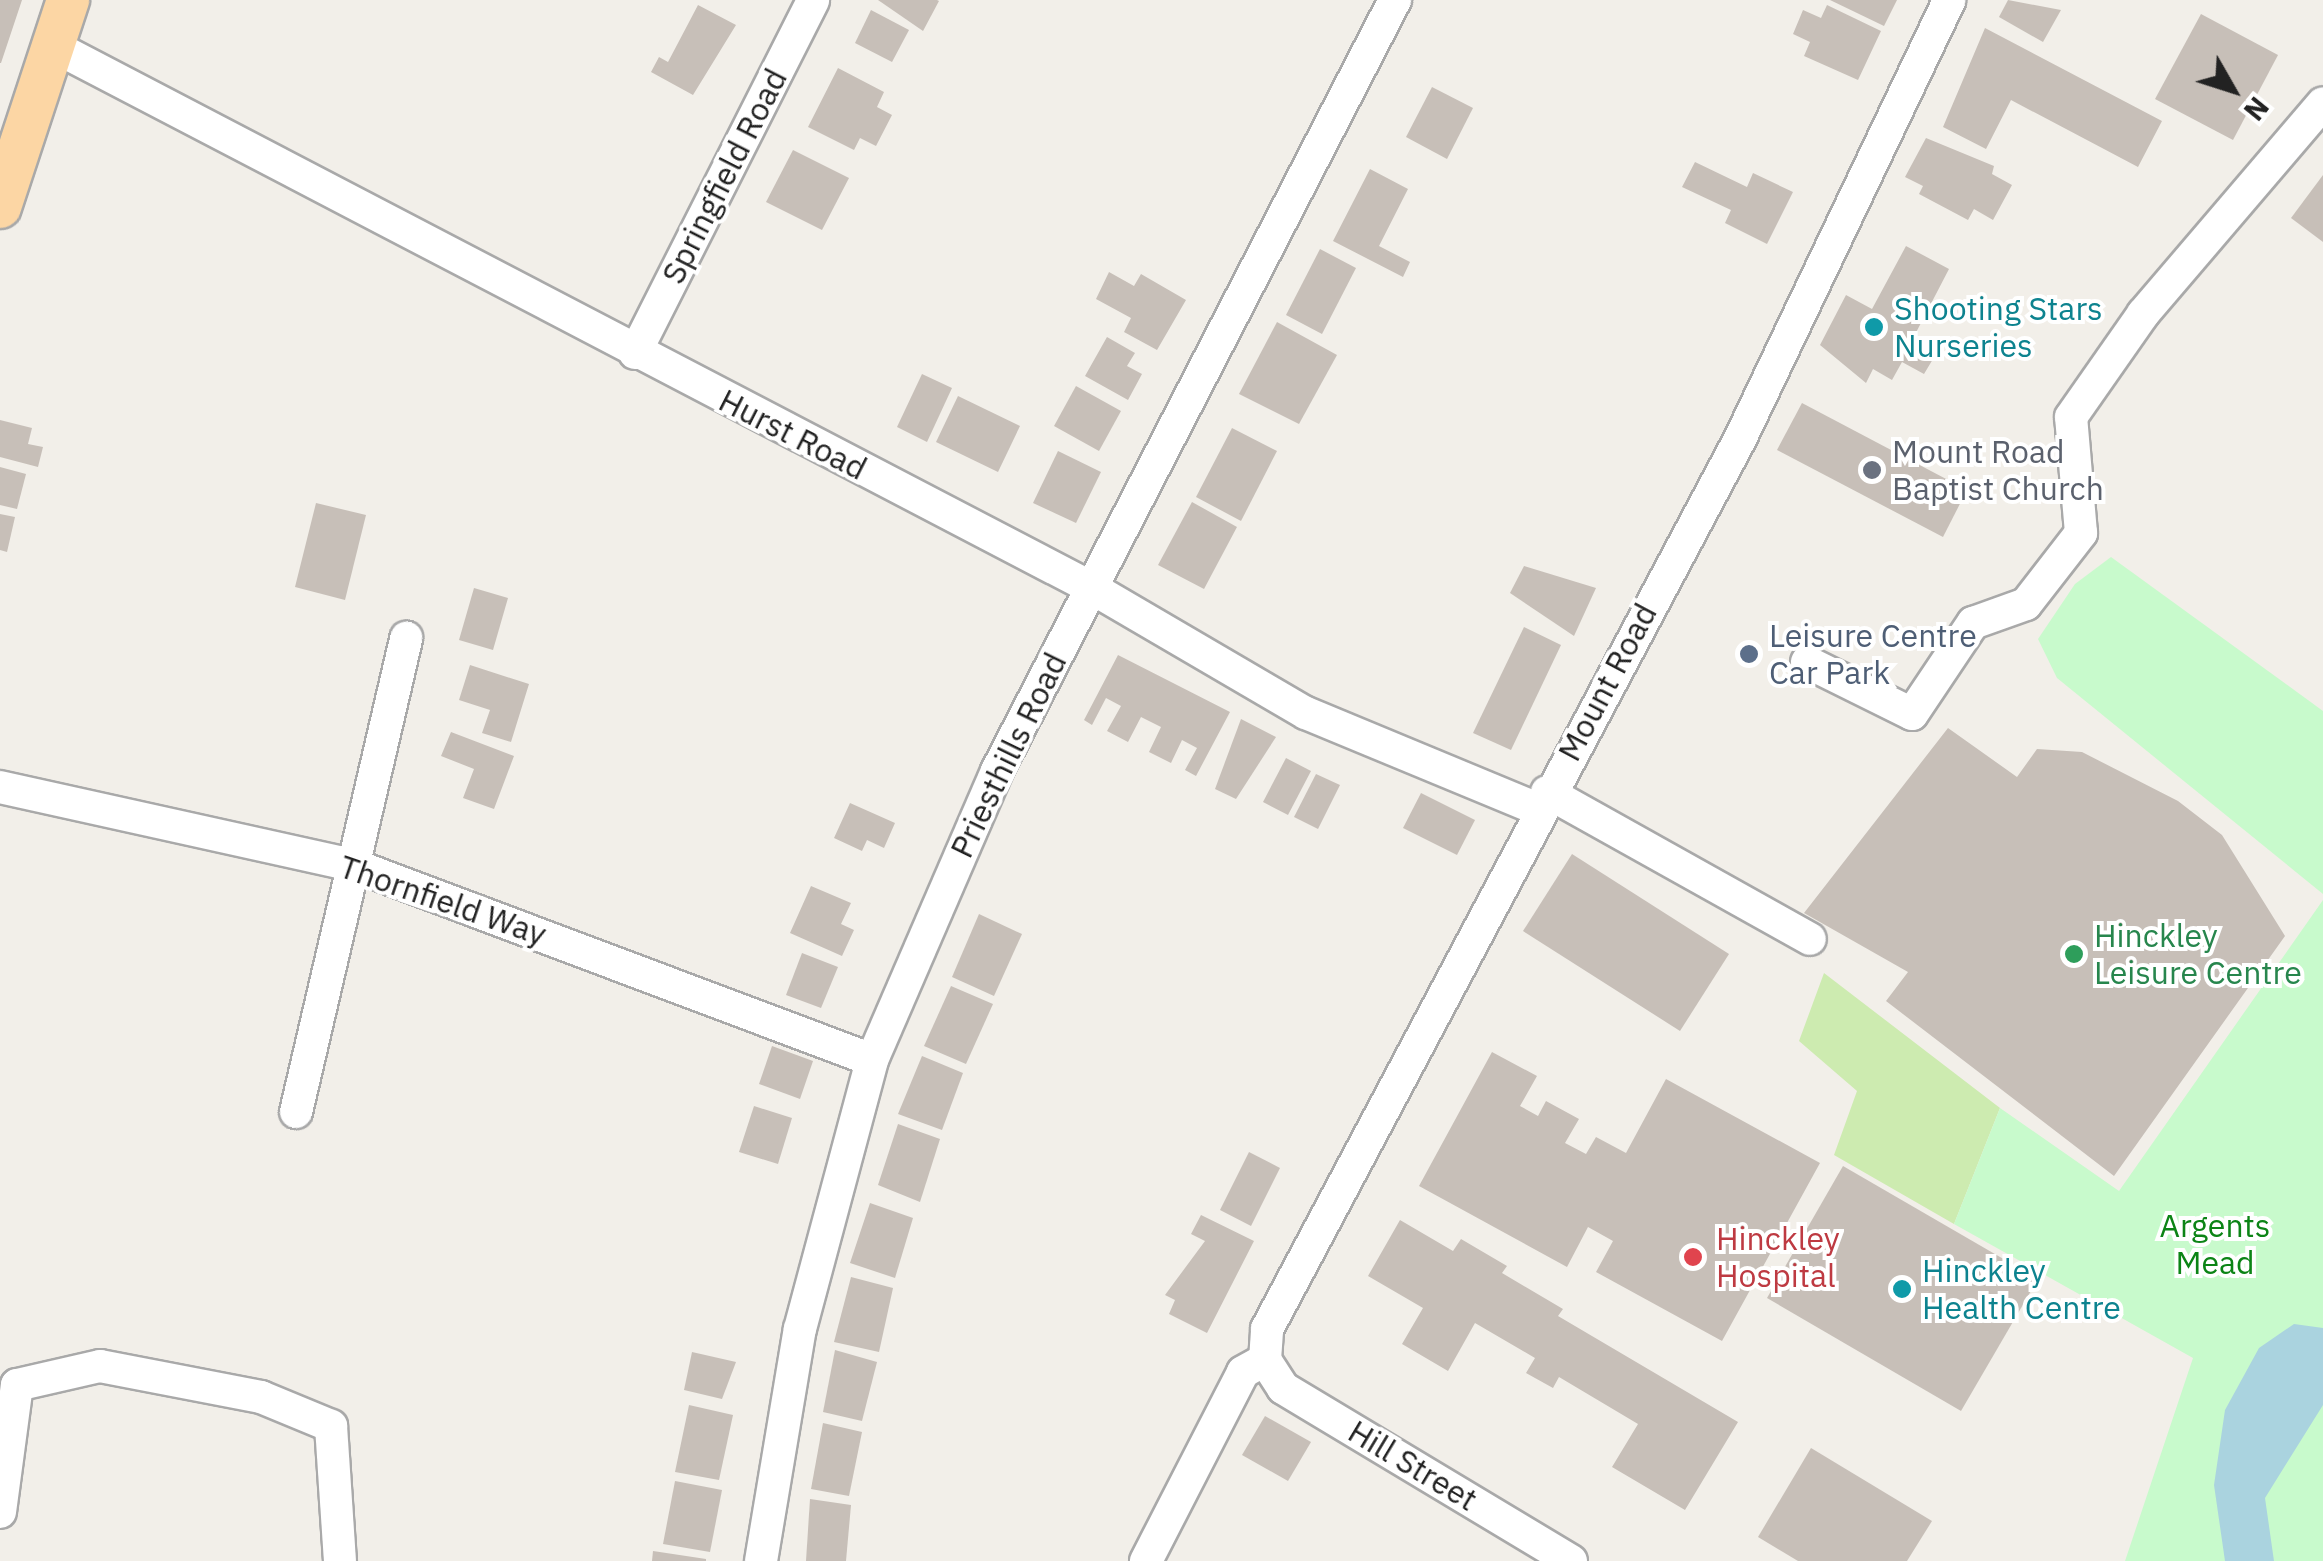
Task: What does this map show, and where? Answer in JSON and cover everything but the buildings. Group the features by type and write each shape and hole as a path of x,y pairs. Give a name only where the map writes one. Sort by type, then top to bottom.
{"main road":[{"path":"0,207 68,0"}],"street":[{"name":"Springfield Road","path":"635,352 813,0"},
{"name":"Priesthills Road","path":"761,1561 800,1329 872,1060 968,833 1090,587 1395,0"},
{"name":"Mount Road","path":"1264,1360 1266,1329 1543,801 1741,436 1949,0"},
{"name":"Hurst Road","path":"53,46 1090,587 1306,713 1543,801 1810,939"},
{"path":"1807,662 1912,714 1973,624 2026,604 2081,533 2071,417 2142,314 2323,103"},
{"path":"296,1112 406,638"},
{"name":"Thornfield Way","path":"0,787 356,866 872,1060"},
{"path":"1146,1561 1243,1372 1264,1360"},
{"name":"Hill Street","path":"1264,1360 1283,1388 1571,1561"},
{"path":"0,1512 17,1385 100,1366 261,1397 331,1426 340,1561"}],"green space":[{"path":"2111,557 2323,711 2323,894 2057,678 2038,639 2075,584"},
{"name":"Argents Mead","path":"2323,900 2323,1561 2125,1561 2193,1358 1954,1224 2000,1108 2119,1191"},
{"path":"1824,973 2000,1108 1954,1224 1834,1155 1857,1091 1799,1041"}],"water":[{"path":"2294,1324 2323,1328 2323,1405 2265,1498 2274,1561 2225,1561 2214,1485 2225,1410 2259,1348"}],"place":[{"name":"Shooting Stars Nurseries","path":"1874,327"},
{"name":"Mount Road Baptist Church","path":"1872,470"},
{"name":"Leisure Centre Car Park","path":"1749,654"},
{"name":"Hinckley Leisure Centre","path":"2074,954"},
{"name":"Hinckley Hospital","path":"1693,1257"},
{"name":"Hinckley Health Centre","path":"1902,1289"}]}
